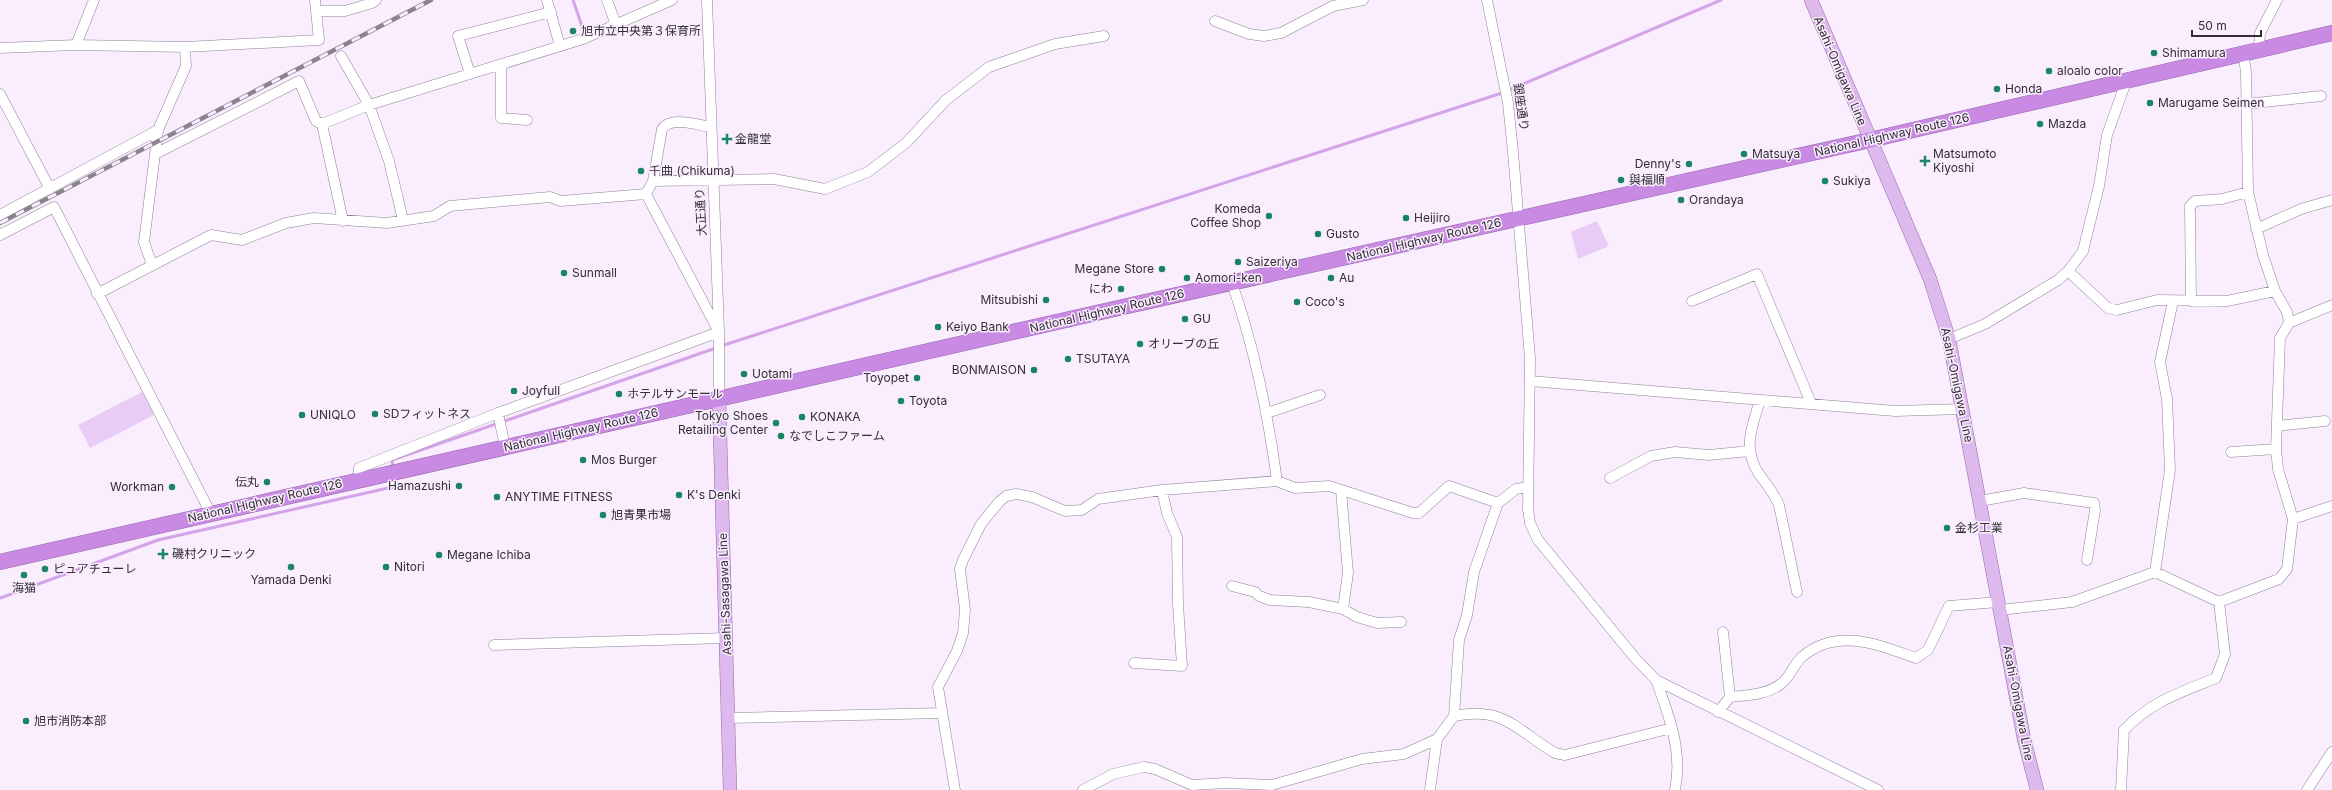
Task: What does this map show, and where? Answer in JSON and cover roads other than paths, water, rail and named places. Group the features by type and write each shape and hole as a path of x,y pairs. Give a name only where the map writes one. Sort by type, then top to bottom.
{"highway":[{"name":"National Highway Route 126","path":"0,562 719,398 1870,140 2127,79 2332,33"}],"main road":[{"name":"Asahi-Omigawa Line","path":"1811,0 1930,279 1949,339 2024,739 2036,790"},
{"name":"Asahi-Sasagawa Line","path":"719,398 730,790"}],"street":[{"path":"76,45 94,0"},
{"path":"0,48 76,45 185,47 319,40 315,0"},
{"path":"316,12 346,10 372,3 376,0"},
{"path":"547,0 560,46"},
{"path":"607,0 616,25"},
{"path":"156,154 299,81 316,121 322,124 369,105 560,46 616,25 672,0"},
{"name":"大正通り","path":"707,0 712,180 719,332 719,398"},
{"path":"1215,21 1249,34 1264,36 1281,33 1333,6 1363,0"},
{"name":"銀座通り","path":"1487,0 1507,98 1518,219 1530,381 1528,487 1530,523 1545,549 1634,658 1656,680"},
{"path":"2258,50 2260,34 2277,0"},
{"path":"470,74 458,36 550,12"},
{"path":"653,181 774,179 825,189 868,172 906,143 946,100 989,67 1055,44 1104,36"},
{"path":"152,265 144,242 158,130 186,66 185,47"},
{"path":"2243,53 2246,72 2248,192 2256,229 2275,292 2287,312 2289,323"},
{"path":"341,56 369,105 389,161 403,220"},
{"path":"501,64 501,118 527,120"},
{"path":"1949,339 1985,324 2058,280 2068,271 2083,251 2099,186 2107,135 2127,79"},
{"path":"0,94 50,189"},
{"path":"2246,104 2321,96"},
{"path":"646,194 653,181 662,129 665,125 672,122 711,126"},
{"path":"322,124 343,221"},
{"path":"0,215 158,130"},
{"path":"2191,301 2190,206 2195,201 2222,199 2248,192"},
{"path":"98,294 211,235 242,240 286,223 314,218 387,223 434,216 450,206 550,197 561,201 646,194"},
{"path":"359,480 359,468 499,419 719,332 646,194"},
{"path":"2256,229 2301,209 2332,200"},
{"path":"0,235 54,207 211,514"},
{"path":"2068,271 2108,308 2126,310 2157,300 2227,301 2275,292"},
{"path":"1692,301 1757,274 1812,403"},
{"path":"1232,283 1254,357 1267,413 1277,481"},
{"path":"2155,572 2170,470 2167,400 2160,362 2173,301"},
{"path":"1718,712 1730,697 1764,692 1782,683 1802,657 1819,646 1858,640 1916,658 1928,650 1949,606 1999,606 2072,602 2155,572 2219,602 2279,579 2287,569 2293,519 2278,469 2276,449 2280,338 2289,323 2332,305"},
{"path":"1530,381 1602,389 1812,403 1895,411 1963,409"},
{"path":"1267,413 1320,395"},
{"path":"1760,400 1748,441 1758,473 1774,493 1779,506 1797,592"},
{"path":"499,419 505,447"},
{"path":"2277,426 2325,421"},
{"path":"2231,452 2276,449"},
{"path":"1610,478 1651,456 1675,452 1709,455 1750,451"},
{"path":"955,790 938,687 955,656 963,633 965,610 960,569 962,560 981,524 999,502 1006,496 1016,494 1049,502 1065,511 1082,510 1098,499 1162,490 1277,481 1295,488 1329,486 1413,514 1419,513 1449,486 1498,503"},
{"path":"1430,790 1437,739 1454,716 1458,640 1467,615 1474,572 1498,503 1516,489 1528,487"},
{"path":"1134,662 1182,666 1178,604 1177,537 1167,513 1162,490"},
{"path":"1341,490 1348,573 1343,609"},
{"path":"1980,501 2024,493 2094,502 2095,510 2087,560"},
{"path":"2293,519 2332,506"},
{"path":"1232,586 1255,592 1259,596 1270,600 1309,602 1343,609 1367,621 1378,623 1401,622"},
{"path":"2121,790 2124,730 2141,713 2160,701 2216,678 2225,654 2219,602"},
{"path":"1722,632 1730,697"},
{"path":"494,645 726,638"},
{"path":"1656,680 1878,790"},
{"path":"1656,680 1672,728 1678,755 1676,790"},
{"path":"728,718 942,713"},
{"path":"1454,716 1466,714 1503,718 1555,754 1565,755 1672,728"},
{"path":"1083,790 1113,774 1144,767 1155,769 1178,781 1192,786 1226,783 1272,785 1362,759 1404,754 1437,739"},
{"path":"2307,790 2332,752"},
{"path":"1178,781 1183,790"}],"waterway":[{"path":"573,0 584,32"},
{"path":"721,346 1502,93 1721,0"},
{"path":"393,468 392,460 716,348"},
{"path":"0,598 158,540 397,486 395,477"}],"railway":[{"path":"0,223 431,0"}],"place":[{"name":"旭市立中央第３保育所","path":"573,31"},
{"name":"Shimamura","path":"2154,53"},
{"name":"aloalo color","path":"2049,71"},
{"name":"Honda","path":"1997,89"},
{"name":"Marugame Seimen","path":"2150,103"},
{"name":"Mazda","path":"2040,124"},
{"name":"金龍堂","path":"727,139"},
{"name":"Matsuya","path":"1744,154"},
{"name":"Matsumoto Kiyoshi","path":"1925,161"},
{"name":"Denny's","path":"1689,164"},
{"name":"千曲 (Chikuma)","path":"641,171"},
{"name":"與福順","path":"1621,180"},
{"name":"Sukiya","path":"1825,181"},
{"name":"Orandaya","path":"1681,200"},
{"name":"Komeda Coffee Shop","path":"1269,216"},
{"name":"Heijiro","path":"1406,218"},
{"name":"Gusto","path":"1318,234"},
{"name":"Saizeriya","path":"1238,262"},
{"name":"Megane Store","path":"1162,269"},
{"name":"Sunmall","path":"564,273"},
{"name":"Aomori-ken","path":"1187,278"},
{"name":"Au","path":"1331,278"},
{"name":"にわ","path":"1121,289"},
{"name":"Mitsubishi","path":"1046,300"},
{"name":"Coco's","path":"1297,302"},
{"name":"GU","path":"1185,319"},
{"name":"Keiyo Bank","path":"938,327"},
{"name":"オリーブの丘","path":"1140,344"},
{"name":"TSUTAYA","path":"1068,359"},
{"name":"BONMAISON","path":"1034,370"},
{"name":"Uotami","path":"744,374"},
{"name":"Toyopet","path":"917,378"},
{"name":"Joyfull","path":"514,391"},
{"name":"ホテルサンモール","path":"619,394"},
{"name":"Toyota","path":"901,401"},
{"name":"SDフィットネス","path":"375,414"},
{"name":"UNIQLO","path":"302,415"},
{"name":"KONAKA","path":"802,417"},
{"name":"Tokyo Shoes Retailing Center","path":"776,423"},
{"name":"なでしこファーム","path":"781,436"},
{"name":"Mos Burger","path":"583,460"},
{"name":"伝丸","path":"267,482"},
{"name":"Hamazushi","path":"459,486"},
{"name":"Workman","path":"172,487"},
{"name":"K's Denki","path":"679,495"},
{"name":"ANYTIME FITNESS","path":"497,497"},
{"name":"旭青果市場","path":"603,515"},
{"name":"金杉工業","path":"1947,528"},
{"name":"磯村クリニック","path":"163,554"},
{"name":"Megane Ichiba","path":"439,555"},
{"name":"Yamada Denki","path":"291,567"},
{"name":"Nitori","path":"386,567"},
{"name":"ピュアチューレ","path":"45,569"},
{"name":"海猫","path":"24,575"},
{"name":"旭市消防本部","path":"26,721"}]}
